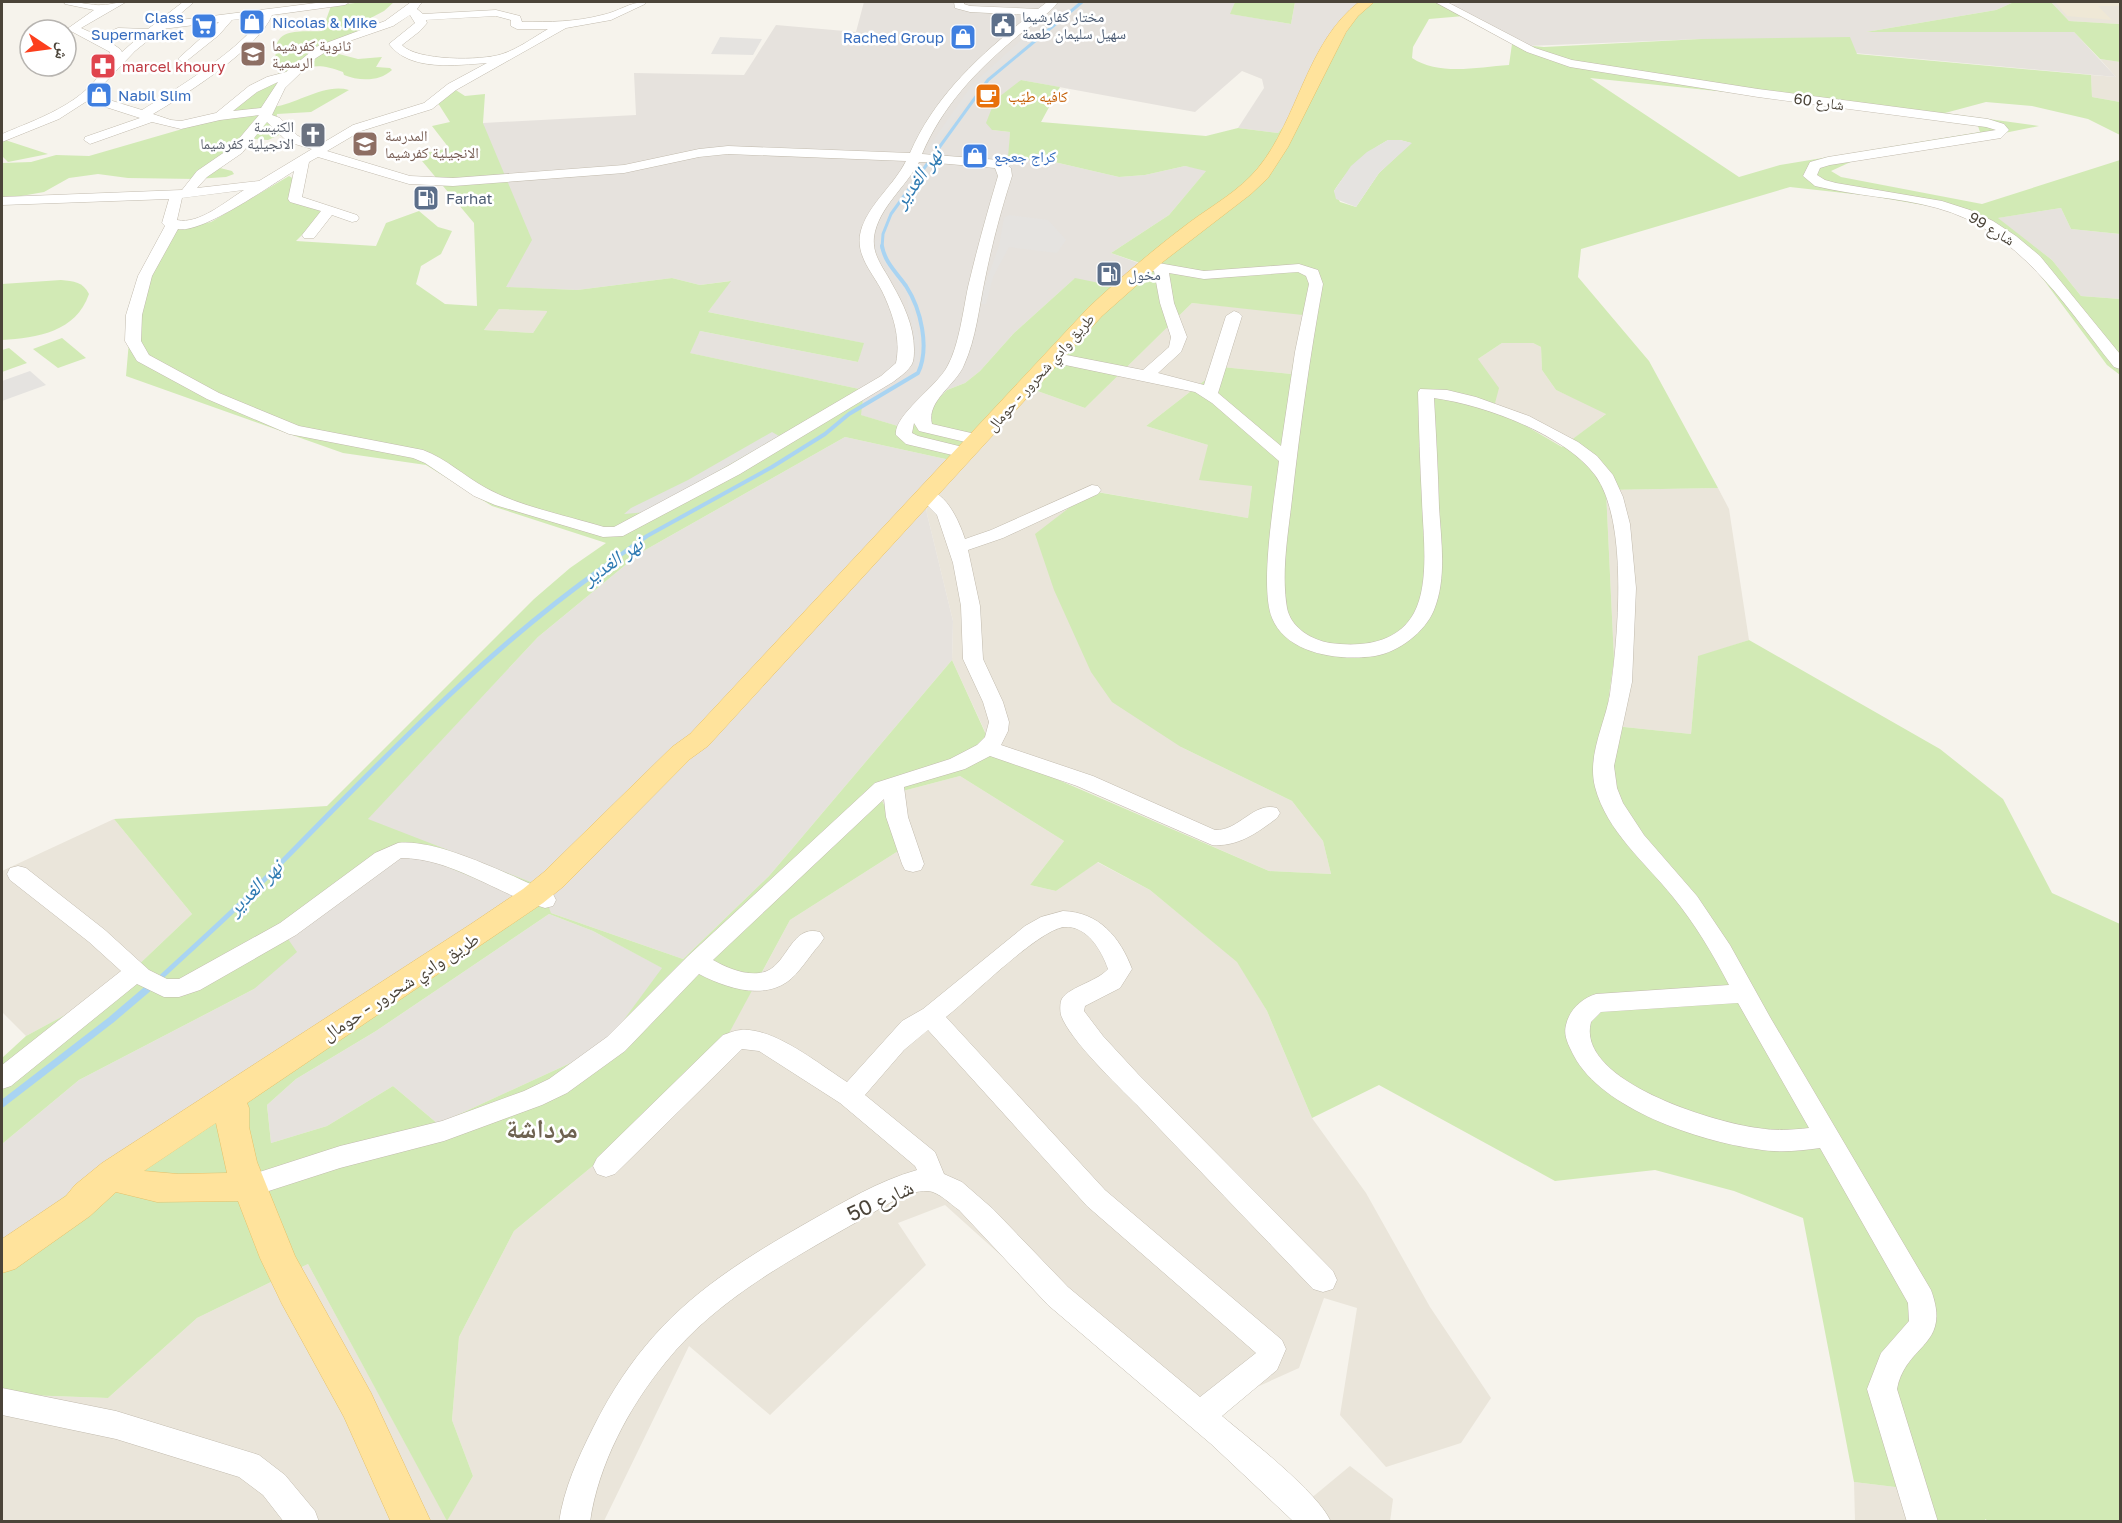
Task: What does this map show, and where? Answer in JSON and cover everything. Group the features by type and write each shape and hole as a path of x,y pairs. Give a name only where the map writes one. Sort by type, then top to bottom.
{"main road":[{"name":"طريق وادي شحرور - حومال","path":"2,1258 78,1206 93,1200 119,1178 585,867 622,821 690,759 699,740 972,447 1051,357 1095,312 1154,267 1268,167 1336,34 1352,13 1366,2"},
{"name":"طريق وادي شحرور - حومال","path":"119,1178 233,1108 285,1068"},
{"path":"233,1108 235,1145 278,1258 358,1405 411,1521"},
{"path":"119,1178 185,1189 250,1186"}],"street":[{"path":"69,2 103,9"},
{"path":"112,67 116,51 99,40 73,29 103,9 121,2"},
{"path":"2,138 55,116 85,97 112,67 189,2"},
{"path":"99,40 118,31 156,30 190,22 345,2"},
{"path":"612,2 626,10"},
{"path":"563,25 452,87 428,106 370,122 342,135 276,178 243,191 200,222 190,225 169,223 179,196 202,174 237,150 265,114 278,90 323,48 389,23 418,7 496,14 516,18 517,26 563,25 591,22 626,10 641,2"},
{"path":"959,2 959,6 970,9 1040,12"},
{"path":"173,225 145,276 134,315 133,341 143,358 213,396 285,426 321,436 417,453 438,463 480,492 501,501 603,532 617,532 734,470 887,379 904,364 906,345 901,318 867,252 867,242 873,222 908,170 919,158 933,119 953,92 992,54 1053,2"},
{"name":"شارع 60","path":"1440,2 1531,50 1570,63 1747,91 1988,123 2003,130 1996,135 1974,139 1868,153 1828,161 1815,165 1812,169 1812,179"},
{"path":"418,7 421,22 395,46 402,52 429,62 508,57"},
{"path":"90,140 147,116 170,100 264,24 268,12"},
{"path":"172,17 190,22"},
{"path":"184,59 215,33 229,17"},
{"path":"429,62 452,87"},
{"path":"442,76 483,71"},
{"path":"220,116 267,79 293,74"},
{"path":"85,97 181,125 220,116 265,114 297,141 409,180 426,182 509,179 615,170 693,154 728,150 946,159 1002,165 1005,172 975,282 961,352 951,375 907,421 903,429 904,435 921,442 972,447"},
{"path":"2,133 19,131"},
{"path":"303,161 295,199 352,218"},
{"name":"شارع 99","path":"1812,179 1836,187 1941,203 1986,221 2019,244 2035,259 2121,364"},
{"path":"2,201 179,196 243,191"},
{"path":"309,235 330,209"},
{"path":"1147,375 1176,349 1179,337 1154,267 1204,275 1299,268 1313,273 1316,277 1314,301 1303,352 1277,554 1278,608 1282,620 1299,638 1313,646 1347,651 1375,650 1404,636 1424,612 1429,596 1433,565 1426,392 1468,398 1527,422 1577,449 1604,474 1613,491 1619,513 1628,574 1618,706 1605,747 1605,784 1615,813 1624,828 1688,900 1723,952 1917,1290 1924,1306 1924,1320 1916,1334 1893,1360 1885,1374 1882,1389 1923,1521"},
{"path":"1209,393 1234,316"},
{"path":"1051,357 1184,383 1209,393 1288,459"},
{"path":"957,548 997,534 1092,490"},
{"path":"250,1186 340,1156 444,1131 533,1098 558,1086 616,1044 696,962 858,810 893,783 953,766 987,748 998,732 999,719 975,665 971,649 970,601 947,516 926,495"},
{"path":"987,748 1085,781 1212,837 1220,838 1237,833 1269,813"},
{"path":"893,783 897,818 913,864"},
{"path":"18,874 98,936 139,974 164,988 192,984 288,928 383,858 396,851 420,851 466,867 539,898"},
{"path":"849,1096 911,1029 1047,923 1064,919 1088,925 1099,934 1115,954 1120,969 1116,979 1107,986 1073,1001 1072,1013 1094,1043 1129,1081 1323,1280"},
{"path":"696,962 728,979 767,982 780,975 812,938"},
{"path":"2,1079 139,974"},
{"path":"1745,993 1596,1003 1583,1012 1578,1022 1576,1035 1584,1057 1607,1079 1634,1097 1663,1110 1694,1122 1748,1137 1780,1142 1828,1136"},
{"path":"930,1016 1096,1198 1272,1349 1267,1361 1201,1415"},
{"path":"606,1166 732,1042 742,1039 765,1043 849,1096 926,1160 934,1181"},
{"name":"شارع 50","path":"574,1521 576,1505 590,1464 617,1407 649,1360 675,1331 703,1305 826,1226 906,1185 925,1180 934,1181 968,1202 1057,1294 1201,1415 1316,1521"},
{"path":"2,1402 116,1425 248,1465 274,1485 304,1521"}],"shaded area":[{"path":"864,2 1235,2 1231,14 1291,24 1295,2 1366,2 1290,119 1278,133 1238,128 1264,88 1262,79 1242,71 1195,112 1021,80 992,130 1010,132 1009,158 1050,161 1119,177 1145,175 1185,166 1207,170 1169,215 1111,253 1141,264 1114,286 1074,279 1014,333 980,371 965,383 947,390 908,429 860,415 864,390 689,353 700,331 858,362 863,343 708,312 730,281 700,285 672,278 577,290 505,287 483,123 636,115 634,73 744,75 776,25 856,32"},
{"path":"1474,2 2014,2 1996,10 1866,32 2074,32 2116,77 1701,39 1527,46 1450,4"},
{"path":"2051,2 2120,2 2120,27 2119,24 2069,21"},
{"path":"2055,2 2120,2 2120,6 2098,6 2112,20 2067,16"},
{"path":"1031,31 1040,33 985,79 930,153 928,148 972,85"},
{"path":"720,37 762,39 753,55 711,54"},
{"path":"2100,59 2120,62 2120,102 2092,97 2091,75 2116,77"},
{"path":"1388,140 1412,143 1379,173 1356,207 1336,199 1334,191 1351,166 1367,152"},
{"path":"2061,208 2071,229 2120,234 2120,299 2081,296 2052,260 1997,218"},
{"path":"1009,215 1048,220 1066,240 1057,253 1009,247 993,277 986,304 981,304 984,288 999,246 1004,218"},
{"path":"879,239 883,257 911,300 919,338 919,366 915,366 914,333 906,294 875,250 875,241"},
{"path":"1192,303 1304,314 1291,374 1222,367 1146,426 1208,445 1252,486 1248,518 1092,491 1181,747 1292,801 1323,841 1331,874 1269,871 994,751 952,660 953,621 927,514 924,488 1029,388 1085,408"},
{"path":"499,309 548,311 533,333 484,330"},
{"path":"1502,343 1533,343 1541,347 1542,370 1556,390 1607,413 1563,447 1494,407 1478,359"},
{"path":"30,371 46,385 2,401 2,381"},
{"path":"772,432 779,436 647,512 624,514 631,508 688,480"},
{"path":"845,437 950,460 924,488 927,514 953,621 952,660 769,876 683,959 551,913 367,819 538,637 640,553"},
{"path":"1718,488 1729,509 1749,640 1698,657 1691,734 1605,725 1614,659 1606,490"},
{"path":"960,776 1064,841 1030,885 1056,891 1097,862 1150,890 1238,962 1267,1011 1312,1118 1366,1193 1430,1307 1491,1398 1461,1443 1386,1467 1340,1415 1357,1308 1324,1298 1299,1368 1184,1420 945,1205 898,1223 926,1265 770,1415 689,1346 604,1521 2,1522 2,1413 25,1395 108,1398 197,1318 308,1264 447,1520 473,1476 452,1420 459,1337 514,1231 629,1136 760,976 790,920 906,846 880,797"},
{"path":"114,819 192,914 113,989 26,1036 2,1012 2,871"},
{"path":"410,851 522,898 2,1242 2,1144 79,1080 254,989 288,939"},
{"path":"549,914 593,931 663,968 603,1048 438,1124 393,1086 327,1126 271,1143 267,1105 296,1079 376,1031"},
{"path":"1350,1466 1393,1499 1390,1522 1314,1521 1309,1500"},
{"path":"1854,1482 1920,1490 1929,1521 1855,1521"}],"green space":[{"path":"363,2 394,2 384,11 365,21 361,31 333,48 335,53 358,59 382,57 376,67 392,70 381,77 369,79 350,77 344,75 343,72 318,66 300,72 286,86 273,107 330,89 349,90 311,112 277,114 276,124 281,134 268,140 242,138 236,141 220,168 232,171 234,174 226,177 196,179 128,178 98,174 69,178 44,192 2,197 2,163 31,162 56,155 89,156 203,123 278,74 280,71 276,63 276,52 281,37 293,32 322,31 331,6"},
{"path":"1235,2 1295,2 1291,24 1230,14"},
{"path":"1366,2 1446,2 1464,16 1429,19 1413,47 1412,58 1423,64 1446,69 1509,65 1512,44 1544,47 1701,39 1850,37 1857,54 2091,75 2092,97 2120,102 2120,135 2088,119 2032,106 1986,102 1945,113 2039,126 1925,149 1855,160 1831,171 1841,177 1982,204 2120,160 2120,234 2071,229 2061,208 1998,218 2052,260 2081,296 2120,299 2120,375 2107,365 2031,263 2010,243 1952,210 1871,196 1790,187 1581,249 1578,277 1649,361 1718,488 1606,490 1614,659 1605,725 1691,734 1698,656 1749,640 1940,749 2003,799 2052,893 2120,924 2120,1521 1990,1522 1985,1519 1985,1522 1929,1521 1920,1490 1854,1482 1803,1218 1734,1191 1655,1170 1555,1181 1379,1085 1312,1118 1267,1011 1237,962 1150,890 1098,862 1056,891 1030,885 1064,841 960,776 880,797 906,846 790,920 721,1048 629,1136 514,1231 459,1337 452,1420 473,1476 447,1521 308,1264 197,1318 108,1398 25,1395 2,1413 2,1242 106,1166 522,898 409,851 288,939 297,952 254,989 79,1080 2,1144 2,1058 26,1036 113,989 192,914 114,819 327,806 534,599 570,568 606,543 492,506 426,465 343,453 126,376 133,295 146,279 163,230 211,222 289,176 294,179 291,199 328,209 296,241 376,246 386,223 419,211 438,227 452,231 441,254 421,266 416,284 445,304 477,306 474,223 417,155 449,148 432,126 450,122 436,100 451,87 465,96 485,94 483,123 532,240 506,287 577,290 672,278 700,285 731,281 708,312 864,343 858,362 700,331 690,353 864,390 861,415 908,429 947,390 965,383 980,371 1014,333 1075,278 1114,286 1140,263 1111,253 1169,215 1206,171 1185,166 1145,175 1119,177 1050,161 1008,158 1010,132 992,130 986,123 995,100 1021,80 1060,87 1041,122 1206,136 1238,128 1278,133 1290,119","holes":["1590,78 1765,96 1978,126 1980,132 1780,165 1739,177","1388,140 1411,143 1379,173 1356,207 1340,202 1334,191 1351,168","1192,303 1303,315 1291,374 1222,367 1146,426 1208,445 1199,480 1252,486 1248,518 1091,491 1035,534 1054,590 1091,672 1112,702 1181,747 1292,801 1323,841 1331,874 1269,871 994,752 952,660 769,876 683,959 551,913 541,886 368,819 538,637 640,553 845,437 950,460 1029,388 1085,408","499,309 547,311 533,333 484,330","1502,343 1533,343 1541,347 1542,370 1556,390 1606,414 1562,447 1494,407 1499,388 1478,359","549,914 593,931 662,968 603,1048 438,1124 393,1086 327,1126 271,1143 267,1105 296,1079 376,1031"]},
{"path":"2014,2 2051,2 2069,21 2119,24 2120,62 2100,59 2074,32 1866,32 1996,10"},
{"path":"2,139 48,154 8,162 2,156"},
{"path":"61,280 78,283 89,294 75,317 65,325 41,335 2,340 2,284"},
{"path":"62,338 86,358 58,368 33,349"},
{"path":"9,348 27,363 2,372 2,350"}],"waterway":[{"name":"نهر الغدير","path":"882,246 883,234 891,214 988,80 1082,2"},
{"name":"نهر الغدير","path":"602,568 647,536 772,467 825,434 849,414 918,373 923,352 920,317 911,295 889,263 882,246"},
{"name":"نهر الغدير","path":"158,980 241,903 461,684 554,604 604,567"},
{"name":"نهر الغدير","path":"2,1104 111,1020 151,986"}],"place":[{"name":"Nicolas & Mike","path":"252,22"},
{"name":"مختار كفارشيما سهيل سليمان طعمة","path":"1003,25"},
{"name":"Class Supermarket","path":"204,26"},
{"name":"Rached Group","path":"963,37"},
{"name":"ثانوية كفرشيما الرسمية","path":"253,54"},
{"name":"marcel khoury","path":"103,66"},
{"name":"Nabil Slim","path":"99,95"},
{"name":"كافيه طيّب","path":"988,96"},
{"name":"الكنيسة الانجيلية كفرشيما","path":"313,135"},
{"name":"المدرسة الانجيلية كفرشيما","path":"365,144"},
{"name":"كراج جعجع","path":"975,156"},
{"name":"Farhat","path":"426,198"},
{"name":"مخول","path":"1109,274"}],"district":[{"name":"مرداشة","path":"542,1128"}]}
